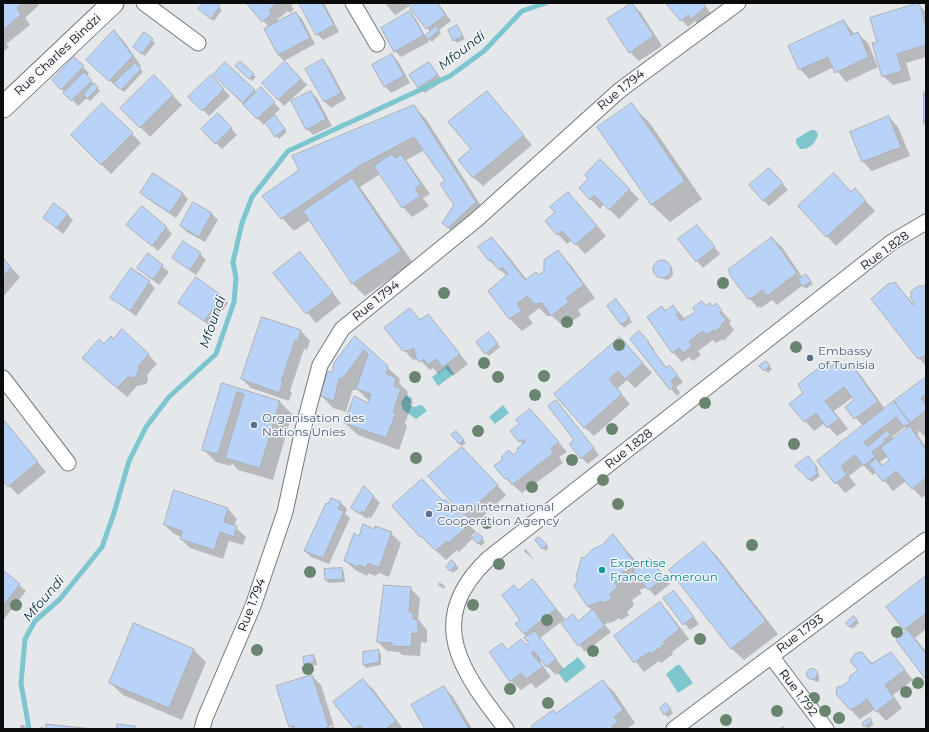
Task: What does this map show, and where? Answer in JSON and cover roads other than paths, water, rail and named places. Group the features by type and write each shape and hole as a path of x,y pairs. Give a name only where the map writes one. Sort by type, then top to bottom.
{"street":[{"name":"Rue Charles Bindzi","path":"3,107 113,3"},
{"path":"144,3 198,43"},
{"path":"353,3 377,44"},
{"name":"Rue 1.794","path":"202,729 205,718 253,606 286,512 303,429 320,365 342,329 476,220 620,90 738,3"},
{"name":"Rue 1.828","path":"506,729 476,689 458,658 454,641 454,624 462,589 474,573 500,550 886,247 926,222"},
{"path":"3,378 68,463"},
{"name":"Rue 1.793","path":"674,729 926,540"},
{"name":"Rue 1.792","path":"771,656 826,729"}],"water":[{"path":"811,130 815,130 818,134 816,140 809,147 800,149 796,143 796,139"},
{"path":"448,365 454,374 438,386 432,377"},
{"path":"406,395 412,398 410,404 412,407 422,405 427,411 416,419 403,410 401,402"},
{"path":"503,405 509,413 495,424 489,417"},
{"path":"578,657 586,667 566,683 558,673"},
{"path":"677,665 680,665 693,683 678,693 666,674"}],"waterway":[{"name":"Mfoundi","path":"29,729 21,683 25,639 35,621 60,599 102,547 114,513 129,461 146,427 169,397 216,354 234,302 236,278 233,262 242,223 252,197 288,151 450,76 484,51 522,11 546,3"}],"place":[{"name":"Embassy of Tunisia","path":"810,358"},
{"name":"Organisation des Nations Unies","path":"254,425"},
{"name":"Japan International Cooperation Agency","path":"429,514"},
{"name":"Expertise France Cameroun","path":"602,570"}]}
